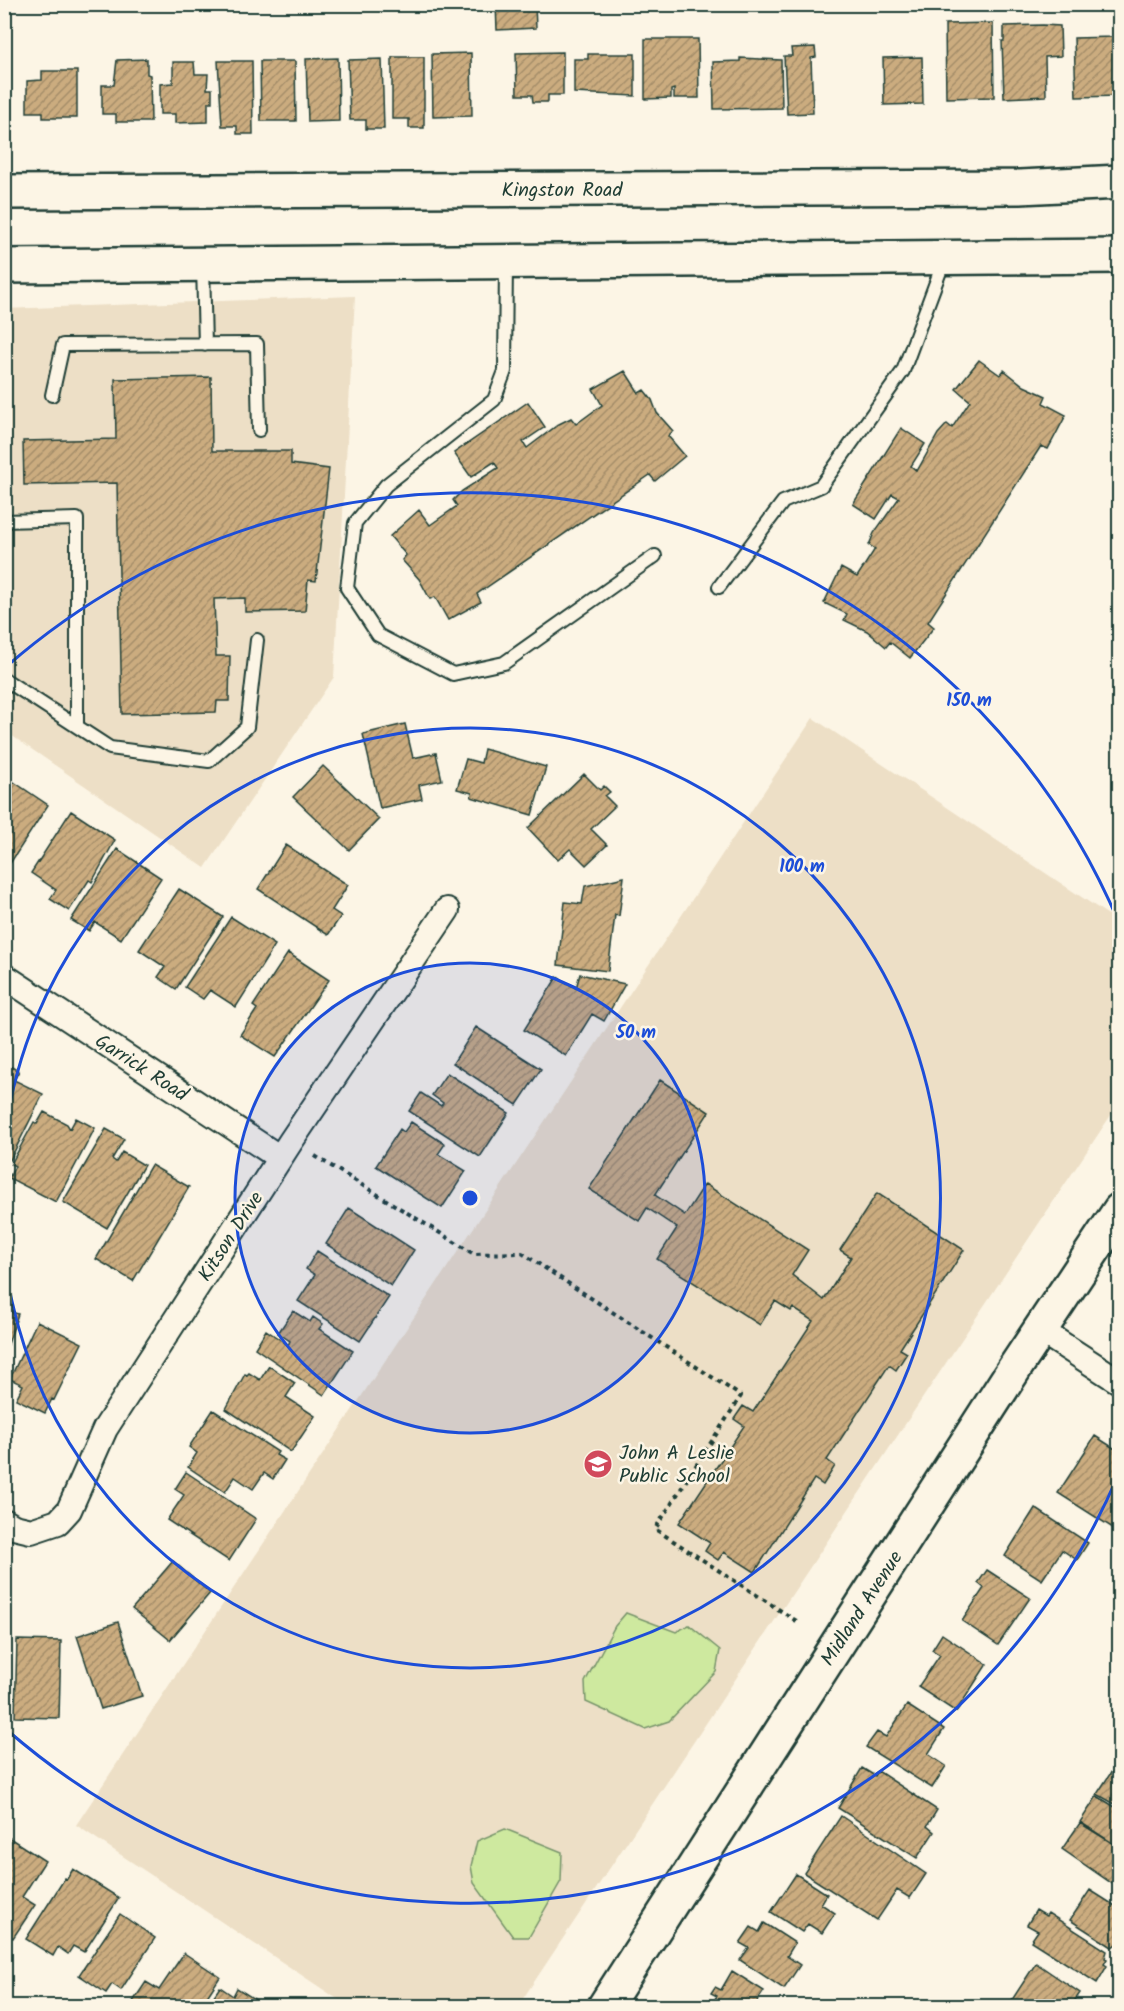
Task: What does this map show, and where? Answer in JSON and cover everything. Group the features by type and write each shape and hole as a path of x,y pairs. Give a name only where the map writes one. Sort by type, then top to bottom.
{"main road":[{"name":"Kingston Road","path":"4,192 1008,187 1119,182"},
{"path":"4,266 1119,256"},
{"name":"Midland Avenue","path":"606,2007 1119,1210"}],"street":[{"name":"Kitson Drive","path":"4,1521 14,1527 31,1531 58,1522 69,1510 105,1430 280,1158 447,910"},
{"name":"Garrick Road","path":"4,976 280,1158"},
{"path":"1040,1330 1119,1382"}],"lane":[{"path":"719,587 783,501 821,486 903,371 945,257"},
{"path":"506,261 505,371 494,400 387,485 355,523 347,588 378,635 453,674 504,663 655,556"},
{"path":"203,264 205,345"},
{"path":"52,395 63,345 256,344 259,430"},
{"path":"4,521 77,519 77,726"},
{"path":"4,679 110,748 209,761 247,727 257,640"}],"path":[{"path":"311,1154 474,1254 522,1253 741,1396 655,1529 798,1622"}],"shaded area":[{"path":"355,296 334,677 205,868 5,731 4,309"},
{"name":"John A Leslie Public School","path":"813,718 1119,922 1119,1103 518,2006 348,2006 76,1825"}],"green space":[{"path":"626,1613 676,1632 689,1625 720,1650 716,1672 669,1721 645,1729 586,1702 585,1682 615,1626"},
{"path":"505,1829 562,1852 561,1881 529,1937 513,1937 474,1883 471,1866 477,1841"}],"building":[{"path":"496,4 535,4 536,28 497,30"},
{"path":"993,23 994,97 946,98 945,24"},
{"path":"1113,24 1120,24 1119,96 1076,97 1074,38 1114,37"},
{"path":"1004,26 1060,26 1061,56 1045,57 1046,96 1004,98 1002,41 1004,41"},
{"path":"645,39 698,39 699,98 674,98 674,89 671,90 671,98 645,99"},
{"path":"815,47 816,57 811,58 813,113 787,114 784,56 792,56 791,48"},
{"path":"563,52 563,95 548,95 548,102 533,102 532,95 517,95 516,53"},
{"path":"471,53 472,116 433,117 432,54"},
{"path":"588,54 635,54 635,96 574,93 574,59 588,59"},
{"path":"392,57 424,57 424,128 409,128 409,119 392,119"},
{"path":"922,57 923,104 884,105 883,58"},
{"path":"338,58 339,121 308,122 306,59"},
{"path":"740,58 781,60 782,108 714,109 713,62 740,61"},
{"path":"147,59 147,74 150,75 151,122 116,122 116,114 102,114 102,85 114,85 117,60"},
{"path":"382,59 384,129 366,129 366,120 350,120 348,60"},
{"path":"218,61 252,61 253,134 237,134 237,126 222,126"},
{"path":"260,61 295,61 296,121 261,121"},
{"path":"173,62 194,62 195,74 208,74 207,89 212,89 212,102 208,102 208,122 175,123 175,114 160,114 160,84 173,83"},
{"path":"42,71 77,71 77,118 43,118 43,112 27,112 27,81 42,80"},
{"path":"979,360 1000,375 1004,370 1024,386 1046,396 1043,403 1066,415 1048,449 1041,446 928,622 934,627 910,658 890,642 886,647 867,631 844,620 847,614 824,603 841,568 857,577 875,549 869,545 874,533 899,498 892,494 876,519 853,504 901,428 925,444 911,466 917,471 938,434 947,424 952,428 970,401 956,389"},
{"path":"625,371 639,393 644,390 652,400 657,413 673,431 668,436 685,456 655,481 650,475 477,594 481,602 448,620 435,597 430,599 419,579 402,560 406,555 390,536 419,510 430,525 457,506 453,500 462,491 498,468 494,462 471,477 454,453 528,402 545,427 523,442 527,448 559,424 571,418 576,424 602,405 593,389"},
{"path":"211,377 212,451 291,451 291,464 329,469 316,581 308,580 305,611 245,612 245,598 214,599 216,656 230,656 229,701 217,701 216,712 122,714 117,483 24,485 23,441 116,439 115,379"},
{"path":"405,724 413,758 436,753 442,780 419,785 422,799 380,808 363,734"},
{"path":"484,749 546,767 532,815 471,797 472,793 457,789 466,759 481,763"},
{"path":"323,766 379,819 349,850 293,797"},
{"path":"584,774 600,790 604,786 610,792 605,796 615,806 591,829 607,845 586,865 570,849 558,860 528,828"},
{"path":"5,776 48,805 9,865 4,862"},
{"path":"71,811 115,840 92,882 89,880 69,911 50,899 56,890 31,873"},
{"path":"286,845 348,885 332,910 341,916 328,935 258,889"},
{"path":"117,849 161,878 121,939 95,922 89,931 71,920"},
{"path":"624,877 619,916 615,915 608,971 558,965 565,902 582,904 585,886"},
{"path":"179,889 223,917 176,989 158,977 165,967 139,950"},
{"path":"231,917 275,945 236,1007 210,990 203,999 185,987"},
{"path":"288,953 329,980 275,1057 240,1035 257,1009 253,1006"},
{"path":"580,974 625,984 604,1021 592,1014 566,1056 524,1030 557,977 576,988"},
{"path":"476,1027 541,1069 517,1105 453,1063"},
{"path":"4,1063 19,1071 14,1080 43,1094 10,1160 4,1158"},
{"path":"447,1073 509,1113 480,1157 409,1111 421,1093 441,1106 443,1103 432,1095"},
{"path":"660,1080 709,1112 655,1195 685,1215 705,1184 808,1250 792,1275 824,1300 851,1257 840,1250 877,1193 964,1250 900,1349 907,1353 896,1370 889,1365 827,1460 835,1466 823,1485 814,1479 755,1572 724,1552 718,1560 705,1551 710,1543 679,1523 744,1426 734,1419 743,1406 753,1412 813,1321 793,1308 791,1311 775,1301 760,1325 657,1259 677,1228 647,1208 639,1221 589,1189"},
{"path":"44,1112 67,1124 70,1129 76,1118 95,1128 56,1202 9,1178 15,1166 11,1164 34,1122 37,1124"},
{"path":"411,1122 445,1144 438,1154 466,1171 442,1208 376,1166 400,1129 404,1132"},
{"path":"106,1129 124,1139 112,1159 116,1162 122,1152 144,1165 107,1228 63,1202"},
{"path":"151,1165 189,1187 133,1281 96,1259"},
{"path":"349,1208 414,1250 391,1286 326,1244"},
{"path":"317,1251 389,1297 360,1341 298,1301 315,1275 306,1269"},
{"path":"4,1310 18,1314 4,1356"},
{"path":"293,1311 310,1322 313,1317 323,1324 319,1329 353,1351 324,1395 255,1348 266,1330 288,1345 290,1341 278,1333"},
{"path":"37,1321 82,1343 54,1400 52,1399 45,1413 16,1399 23,1385 10,1379"},
{"path":"269,1366 295,1383 286,1397 315,1416 291,1452 226,1409 245,1374 249,1373 260,1380"},
{"path":"213,1410 278,1452 276,1455 285,1460 273,1479 264,1473 253,1489 235,1477 225,1492 188,1467 197,1453 189,1447"},
{"path":"1095,1436 1120,1452 1120,1524 1116,1530 1058,1493"},
{"path":"186,1472 256,1519 229,1561 167,1520 184,1495 175,1489"},
{"path":"1035,1508 1088,1543 1077,1560 1062,1550 1042,1580 1005,1556"},
{"path":"173,1561 210,1593 170,1640 132,1609"},
{"path":"987,1570 1030,1598 998,1645 962,1621 984,1588 978,1583"},
{"path":"118,1622 142,1696 101,1709 77,1636"},
{"path":"942,1634 987,1664 956,1712 918,1687 940,1655 932,1650"},
{"path":"4,1636 10,1636 8,1714 4,1714"},
{"path":"17,1640 61,1641 59,1718 15,1717"},
{"path":"907,1705 944,1729 928,1754 946,1766 932,1788 866,1747 877,1732 886,1737"},
{"path":"862,1768 875,1776 878,1771 937,1810 927,1826 934,1832 917,1858 838,1808"},
{"path":"1114,1768 1120,1771 1120,1807 1097,1794"},
{"path":"1097,1796 1120,1810 1120,1848 1080,1822"},
{"path":"841,1816 926,1874 910,1898 897,1890 877,1920 804,1873"},
{"path":"1080,1823 1120,1848 1120,1889 1062,1849"},
{"path":"8,1837 45,1861 22,1897 35,1905 13,1938 4,1933 4,1843"},
{"path":"73,1869 119,1898 84,1952 73,1946 68,1954 58,1947 53,1956 26,1939"},
{"path":"796,1874 827,1894 821,1904 835,1913 822,1933 808,1924 802,1932 771,1912"},
{"path":"1090,1890 1120,1909 1120,1941 1112,1947 1070,1920"},
{"path":"1036,1910 1046,1916 1048,1913 1107,1951 1104,1964 1107,1966 1097,1983 1031,1941 1038,1931 1027,1925"},
{"path":"120,1914 155,1938 121,1990 112,1984 106,1993 79,1975"},
{"path":"764,1923 795,1943 787,1956 800,1965 784,1989 740,1960 749,1948 740,1943 751,1927 759,1932"},
{"path":"184,1953 220,1977 201,2006 130,2006 146,1982 159,1990"},
{"path":"1036,1963 1080,1993 1071,2006 1008,2006"},
{"path":"732,1971 764,1991 754,2006 710,2006 717,1996 711,1993 715,1987 721,1990"},
{"path":"220,1987 233,1996 237,1988 265,2006 207,2006"}],"place":[{"name":"John A Leslie Public School","path":"598,1464"}]}
